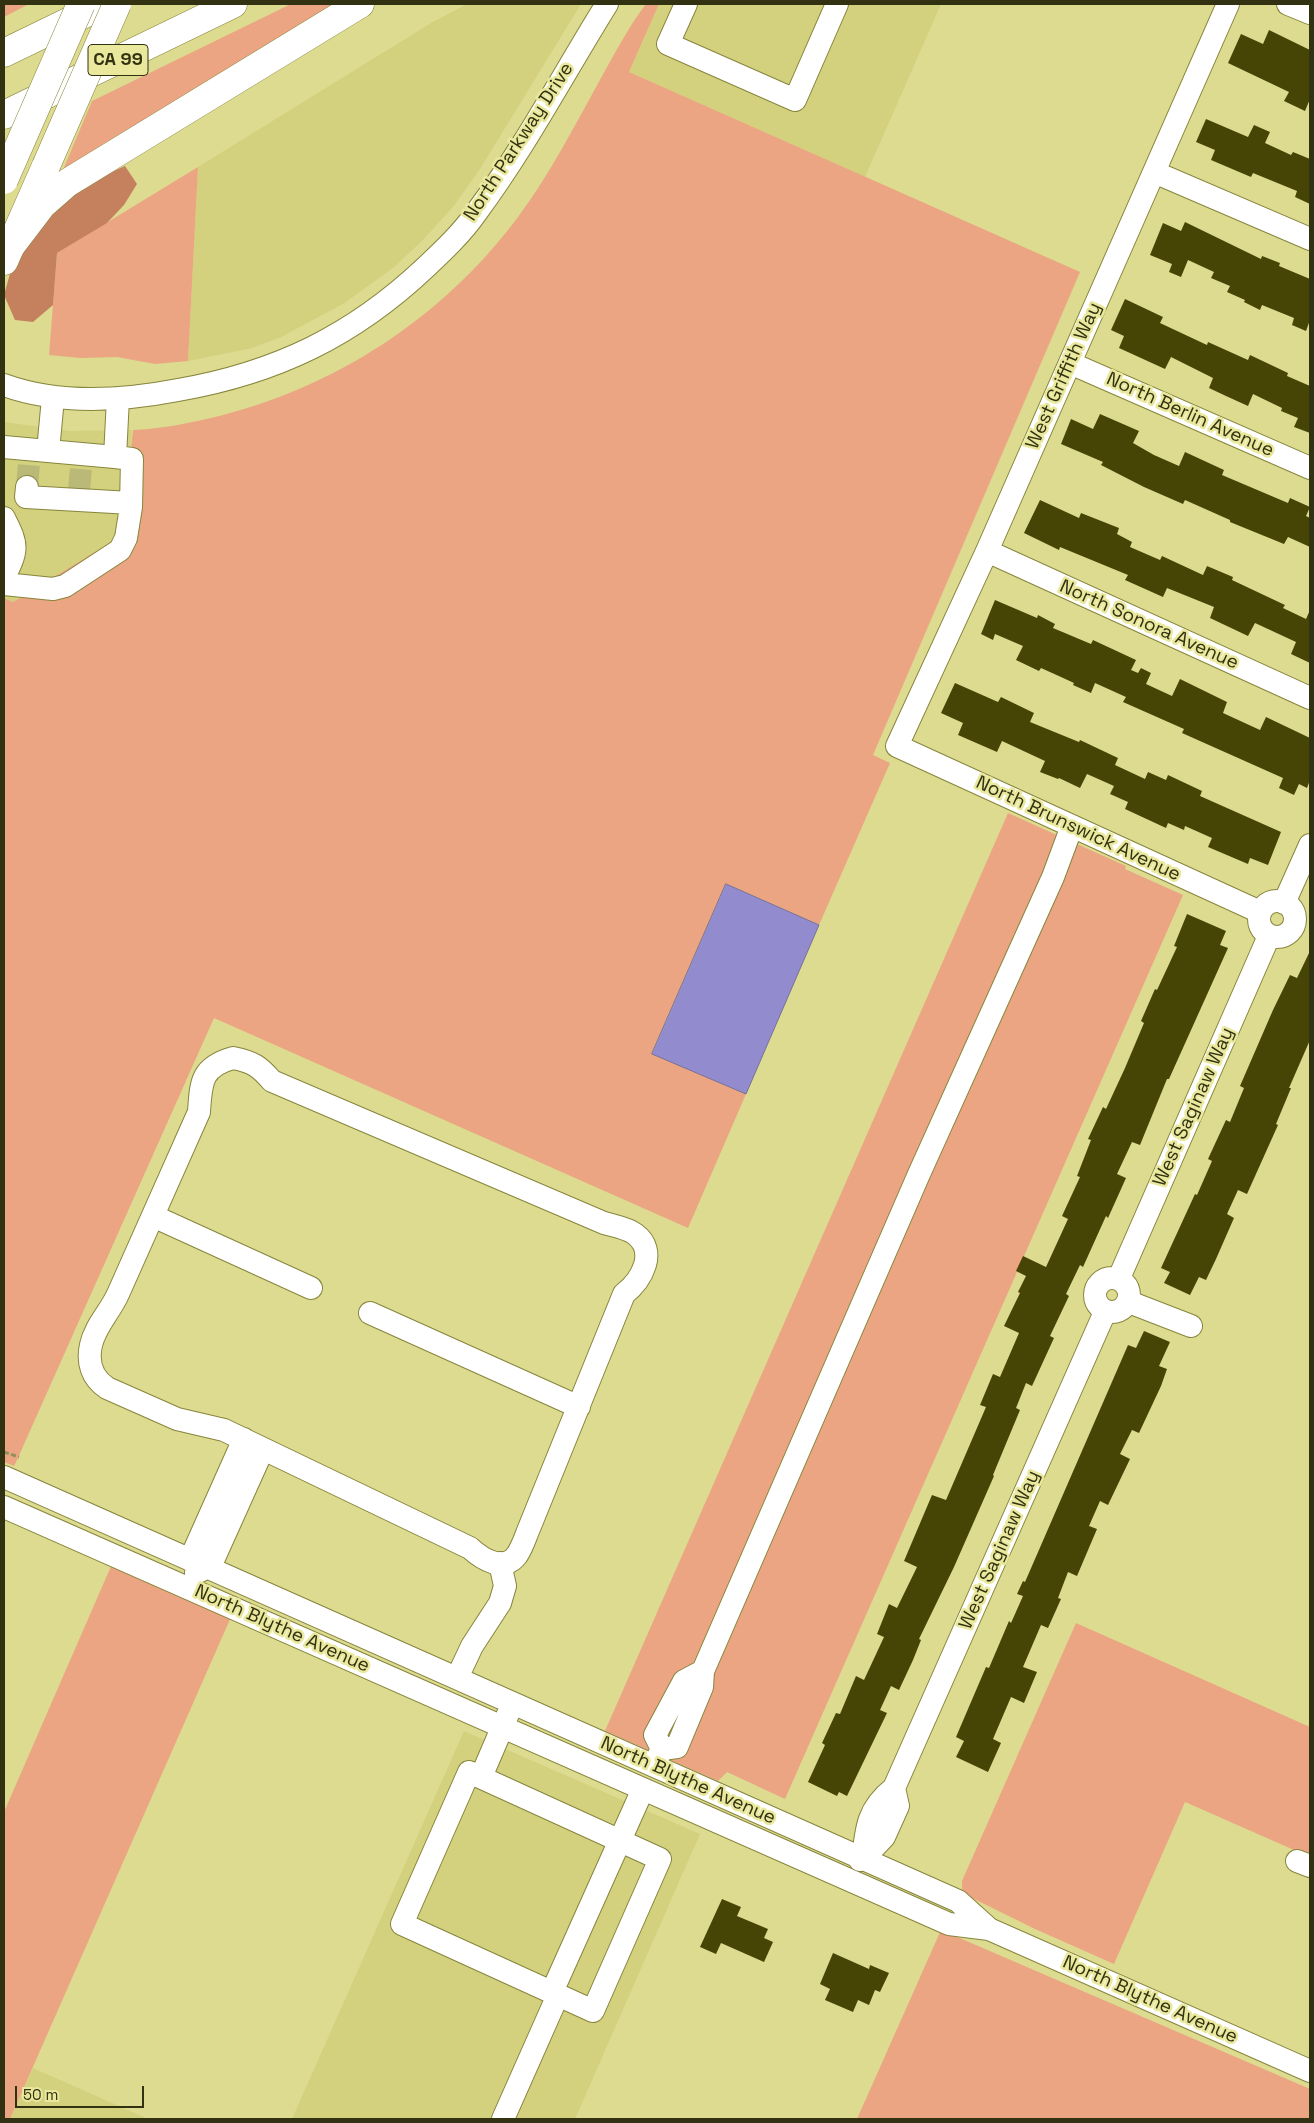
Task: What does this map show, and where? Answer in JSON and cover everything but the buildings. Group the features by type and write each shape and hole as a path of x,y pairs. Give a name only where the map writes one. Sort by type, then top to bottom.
{"main road":[{"path":"4,41 38,17 64,4"},
{"path":"4,180 81,4"},
{"path":"4,53 105,4"},
{"path":"7,254 117,4"},
{"name":"CA 99","path":"4,116 233,4"},
{"path":"7,254 42,205 67,183 360,4"}],"street":[{"name":"North Parkway Drive","path":"4,385 32,394 53,398 118,398 165,393 208,385 252,372 294,357 335,337 381,306 408,284 446,248 475,214 504,172 607,4"},
{"path":"686,4 668,44 795,100 837,4"},
{"name":"West Griffith Way","path":"897,746 987,551 1228,4"},
{"path":"1288,4 1310,13"},
{"path":"1154,172 1310,240"},
{"name":"North Berlin Avenue","path":"1070,363 1310,468"},
{"path":"36,454 53,398"},
{"path":"115,457 118,398"},
{"path":"4,448 82,460 115,457 132,458 131,503 126,538 120,550 65,586 53,589 4,584"},
{"path":"27,487 26,497 79,495 131,503"},
{"path":"4,518 15,541 15,554 4,578"},
{"name":"North Sonora Avenue","path":"987,551 1310,698"},
{"name":"North Brunswick Avenue","path":"897,746 1260,912"},
{"path":"703,1671 684,1681 669,1706 655,1735 658,1757 677,1747 702,1687 703,1671 919,1174 1053,877 1072,826"},
{"path":"1284,902 1310,845"},
{"path":"1275,901 1284,902 1292,908 1302,930 1279,938 1269,936 1262,930 1259,921 1260,912 1266,905 1275,901"},
{"name":"West Saginaw Way","path":"1119,1278 1269,936"},
{"path":"233,1058 260,1067 272,1081 604,1223 634,1233 644,1245 647,1255 644,1270 632,1288 624,1294 517,1555 511,1560 500,1563 487,1562 470,1548 224,1430 177,1419 107,1388 97,1381 92,1372 91,1344 95,1333 116,1298 153,1216 199,1112 201,1087 207,1074 218,1062 233,1058"},
{"path":"153,1216 311,1288"},
{"path":"1105,1278 1119,1278 1129,1288 1129,1302 1119,1312 1105,1312 1095,1302 1095,1288 1105,1278"},
{"path":"1129,1302 1191,1326"},
{"name":"West Saginaw Way","path":"864,1859 866,1828 880,1799 894,1788 1105,1312"},
{"path":"370,1313 578,1406"},
{"path":"199,1563 214,1558 229,1500 254,1444"},
{"name":"North Blythe Avenue","path":"4,1477 513,1704 658,1757 864,1859 958,1901 989,1929"},
{"name":"North Blythe Avenue","path":"4,1507 949,1924 989,1929 1310,2071"},
{"name":"North Blythe Avenue","path":"61,1532 90,1532 182,1573 196,1573 199,1563"},
{"path":"457,1678 472,1646 500,1603 505,1586 500,1563"},
{"path":"480,1777 513,1704"},
{"path":"669,1706 690,1715"},
{"path":"469,1772 620,1840 660,1859 593,2011 402,1924 469,1772"},
{"path":"503,2119 643,1789"},
{"name":"North Blythe Avenue","path":"708,1817 726,1815 840,1866 864,1859"}],"path":[{"path":"4,1452 18,1457"}],"shaded area":[{"path":"4,4 29,4 4,17"},
{"path":"291,4 348,4 60,177 92,101"},
{"path":"467,4 581,4 480,169 453,207 422,241 393,268 343,304 281,337 252,348 188,361 198,167 431,23"},
{"path":"646,4 659,4 629,72 1080,272 873,755 890,763 819,925 726,884 652,1053 746,1094 688,1228 214,1018 17,1460 14,1466 4,1462 4,598 13,602 121,536 133,430 153,429 211,418 256,405 300,389 342,369 382,345 420,318 455,287 488,254 530,201 562,149 622,40"},
{"path":"659,4 941,4 865,177 629,72"},
{"path":"125,166 137,184 124,205 107,223 57,253 53,305 33,322 15,320 4,295 13,263 34,226 78,187"},
{"path":"198,167 188,361 155,364 117,357 80,358 49,355 57,253"},
{"path":"4,422 69,431 132,430 121,536 13,602 4,598"},
{"path":"1008,813 1126,866 1125,869 1183,895 785,1799 727,1772 718,1781 605,1731"},
{"path":"726,884 819,925 746,1094 652,1054"},
{"path":"112,1564 231,1617 10,2119 4,2119 4,1812"},
{"path":"1076,1623 1310,1727 1310,1857 1185,1802 1114,1964 1035,1929 962,1893 962,1881"},
{"path":"464,1731 700,1834 575,2119 292,2119"},
{"path":"941,1930 1310,2089 1310,2119 857,2119"},
{"path":"33,2068 148,2119 10,2119"}],"tunnel":[{"path":"27,487 29,463"},
{"path":"79,491 81,467"}]}
